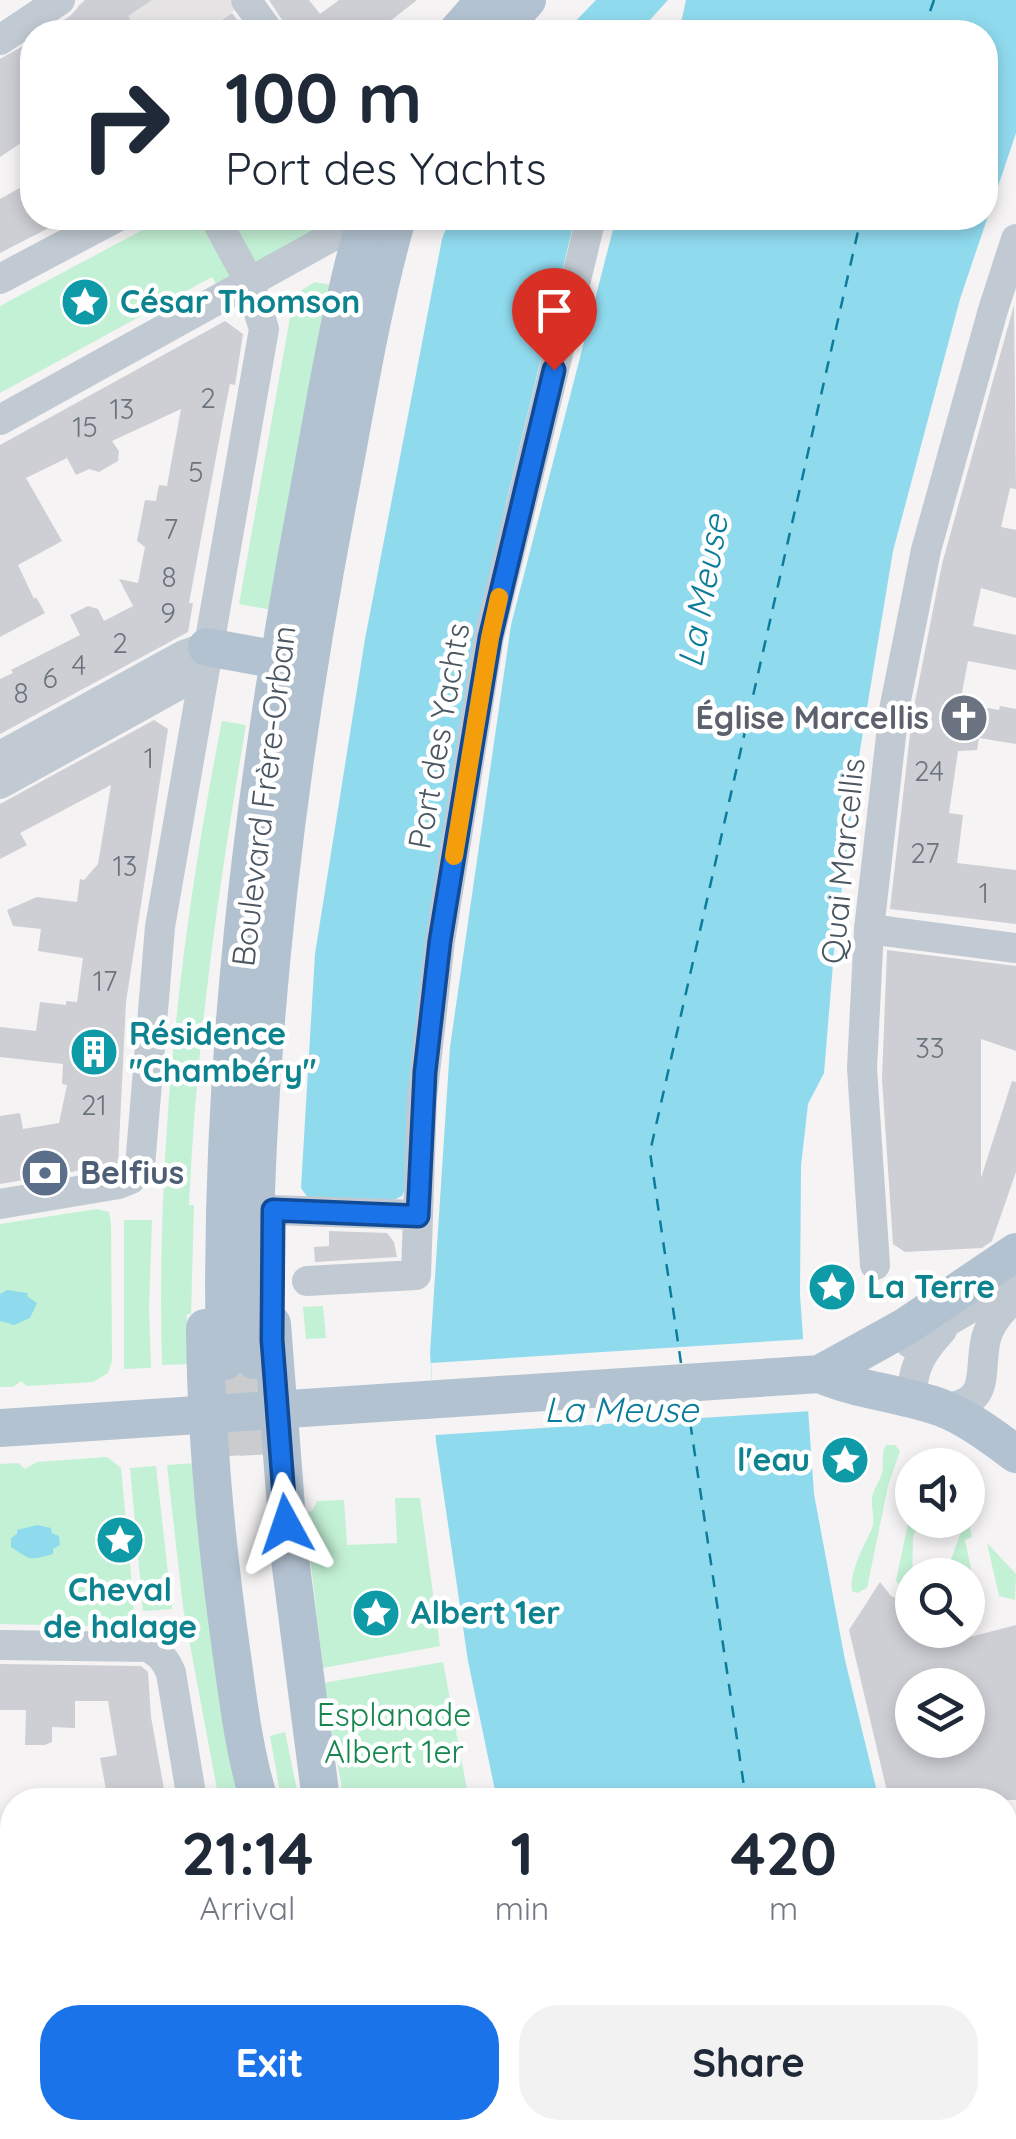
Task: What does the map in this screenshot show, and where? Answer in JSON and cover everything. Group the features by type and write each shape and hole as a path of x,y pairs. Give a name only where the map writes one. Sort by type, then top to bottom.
{"main road":[{"path":"466,20 484,0"},
{"path":"509,20 528,0"},
{"name":"Boulevard Frère-Orban","path":"378,230 324,409 277,670 251,846 225,1186 240,1361 266,1010 280,878 314,632 379,230"},
{"path":"206,657 277,670"},
{"path":"280,878 286,914 285,980 273,1210 272,1340 290,1559 319,1788"},
{"path":"243,935 225,985 210,1115 205,1240 207,1413 228,1632 257,1788"},
{"path":"0,1428 814,1374 931,1324 1016,1252"},
{"path":"814,1374 928,1404 1016,1454"},
{"path":"272,1788 243,1594 245,1461 264,1530 293,1738 305,1788"}],"street":[{"path":"30,20 60,0"},
{"path":"0,280 93,230"},
{"path":"0,1204 118,1184 131,1179 140,1166 160,927 264,329 250,282 222,230"},
{"path":"0,420 331,237 366,230"},
{"name":"Port des Yachts","path":"307,1282 416,1275 422,1098 440,941 490,638 588,230"},
{"name":"Quai Marcellis","path":"875,1265 862,1068 869,929 894,710 926,550 1016,239"},
{"path":"0,784 160,683 198,648 206,657"},
{"path":"0,756 160,683"},
{"path":"869,929 1016,948"},
{"path":"273,1210 418,1216"},
{"path":"1016,1282 931,1324 912,1376 928,1404 964,1405 975,1396 983,1374 988,1330 1001,1310 1016,1297"},
{"path":"0,1645 148,1647 166,1660 172,1673 190,1788"}],"shaded area":[{"path":"85,0 230,0 236,9 220,20 87,20 77,6"}],"green space":[{"path":"142,230 211,230 233,272 220,291 212,277 0,393 0,306"},
{"path":"232,230 329,230 264,263 251,261"},
{"path":"315,282 331,285 272,610 239,604 294,295"},
{"path":"222,721 246,725 218,904 197,1084 189,1205 194,1205 191,1314 187,1314 192,1364 162,1365 163,1203 174,1042 194,881"},
{"path":"97,1209 109,1212 111,1223 112,1361 108,1373 93,1382 27,1386 21,1381 13,1387 0,1387 0,1224"},
{"path":"124,1220 152,1220 151,1368 124,1369"},
{"path":"323,1306 326,1338 306,1339 303,1307"},
{"path":"886,1445 898,1448 867,1588 857,1593 852,1591 853,1577 872,1527 872,1498 882,1472"},
{"path":"107,1457 121,1468 134,1608 131,1622 124,1627 0,1624 0,1464 18,1463 25,1469 37,1462"},
{"path":"197,1463 243,1788 217,1788 183,1607 167,1465"},
{"path":"156,1466 172,1609 143,1611 130,1468"},
{"name":"Esplanade Albert 1er","path":"395,1498 420,1498 440,1646 323,1668 305,1514 313,1510 317,1501 344,1500 347,1545 397,1543"},
{"path":"905,1538 913,1538 913,1558 901,1558"},
{"path":"959,1538 970,1538 965,1540 969,1558 951,1558"},
{"path":"987,1543 1016,1574 1015,1600 999,1596"},
{"name":"Esplanade Albert 1er","path":"443,1662 467,1788 342,1788 323,1683"},
{"path":"285,1732 297,1788 279,1788 270,1736"}],"water":[{"path":"596,0 668,0 650,20 577,20"},
{"name":"La Meuse","path":"686,0 1016,0 1016,133 998,186 998,20 682,20"},
{"path":"445,230 572,230 506,503 467,692 406,1186 402,1196 392,1201 308,1198 301,1188 315,954 365,639"},
{"name":"La Meuse","path":"613,230 983,230 960,299 893,551 860,750 835,940 824,1073 808,1104 801,1166 800,1295 814,1494 845,1660 876,1788 494,1788 468,1661 436,1442 430,1353 450,1047 511,625"},
{"path":"7,1290 27,1293 37,1303 30,1318 14,1325 0,1321 0,1294"},
{"path":"37,1525 51,1528 59,1536 60,1545 53,1549 53,1554 30,1558 11,1547 17,1530"}],"pier":[{"path":"807,1339 811,1411 435,1435 431,1363"}],"building":[{"path":"85,0 152,0 128,16 131,20 64,20"},
{"path":"269,0 309,0 320,14 339,0 417,0 391,20 282,20"},
{"path":"20,48 20,144 0,157 0,59"},
{"path":"20,188 20,230 45,230 0,253 0,199"},
{"path":"1014,305 1016,489 1010,488 1001,527 1016,530 1016,598 981,588 973,626 1016,635 1016,670 968,661 960,703 1016,709 1016,744 979,738 977,750 958,751 949,813 963,815 957,863 1016,870 1016,924 890,909 912,717 942,564"},
{"path":"225,321 243,334 189,603 193,603 188,632 0,734 0,679 80,635 70,615 88,606 98,609 104,621 133,606 119,579 138,583 145,547 137,541 145,500 156,501 159,485 167,486 181,409 112,441 119,451 118,461 99,472 89,469 76,475 67,458 26,478 62,541 18,565 45,613 0,637 0,445"},
{"path":"154,720 168,729 126,1002 118,1164 0,1184 0,1116 20,1113 23,1129 59,1123 67,1085 62,1084 63,1064 0,1057 0,1027 36,1031 40,1002 77,1002 83,958 38,951 41,929 13,926 7,910 37,897 77,902 80,879 84,880 98,864 111,785 20,833 27,845 0,859 0,804"},
{"path":"887,950 1016,966 1016,1051 981,1039 981,1178 1012,1081 1016,1082 1016,1172 992,1241 982,1248 905,1252 893,1244 882,1079"},
{"path":"329,1231 387,1233 397,1257 315,1262 314,1247 329,1246"},
{"path":"880,1582 895,1598 895,1648 985,1648 985,1633 1016,1625 1016,1788 886,1788 849,1630"},
{"path":"0,1664 141,1666 148,1672 151,1717 164,1788 106,1788 100,1758 117,1755 108,1701 75,1701 75,1728 52,1727 52,1742 45,1745 25,1745 26,1710 0,1710"}],"ferry route":[{"path":"927,20 934,0"},
{"path":"681,1363 650,1152 858,230"},
{"path":"687,1401 744,1788"}],"tunnel":[{"path":"254,1360 259,1460"},
{"path":"225,1361 231,1462"}],"slow traffic":[{"path":"454,856 499,597"}],"place":[{"name":"César Thomson","path":"85,302"},
{"name":"Église Marcellis","path":"964,718"},
{"name":"Résidence \"Chambéry\"","path":"94,1052"},
{"name":"Belfius","path":"45,1173"},
{"name":"La Terre","path":"832,1287"},
{"name":"l'eau","path":"845,1460"},
{"name":"Cheval de halage","path":"120,1540"},
{"name":"Albert 1er","path":"376,1613"}],"route":[{"path":"286,1524 272,1340 273,1210 418,1216 422,1098 440,941 490,638 554,370"}]}
